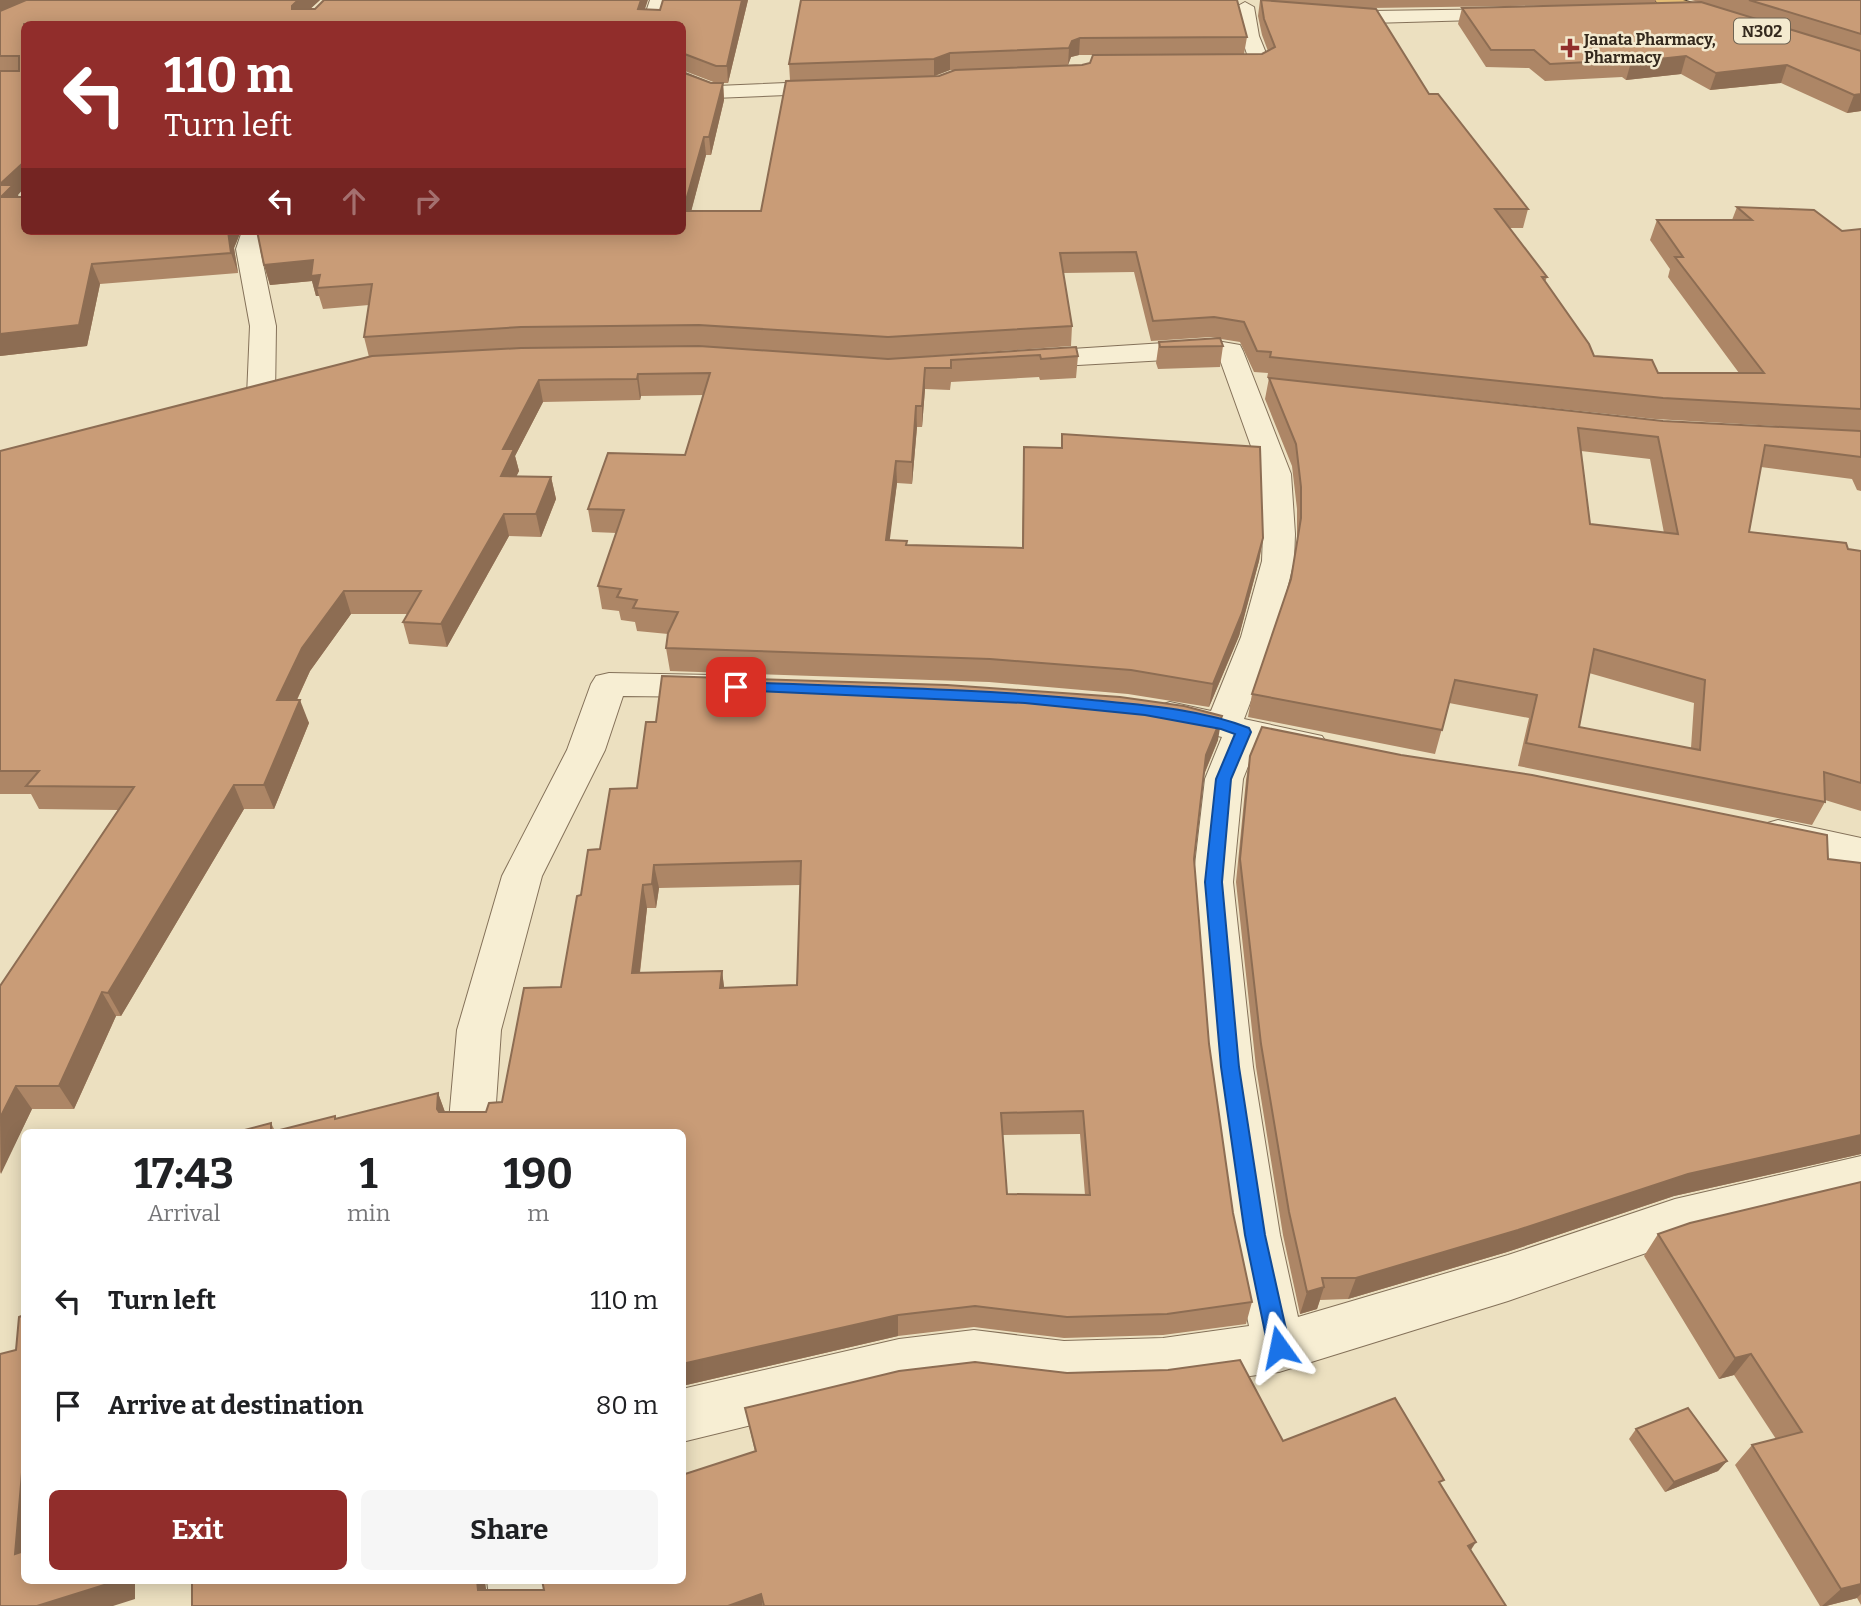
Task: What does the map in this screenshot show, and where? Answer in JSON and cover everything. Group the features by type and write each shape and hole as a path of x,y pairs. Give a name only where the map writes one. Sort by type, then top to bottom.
{"highway":[{"name":"N302","path":"1664,0 1737,23"}],"street":[{"path":"652,21 659,0"},
{"path":"1190,64 1260,63 1238,6 1270,9"},
{"path":"1644,12 1699,11"},
{"path":"1308,12 1371,17 1535,14"},
{"path":"686,80 714,92 849,87"},
{"path":"253,235 248,249 264,326 261,396"},
{"path":"995,362 1211,348 1230,351 1257,388 1276,474 1278,561 1234,728 1224,779 1213,882 1230,1067 1255,1235 1279,1347"},
{"path":"471,1129 479,1030 522,876 586,750 609,684 752,687"},
{"path":"1132,709 1344,752"},
{"path":"1742,826 1861,852"},
{"path":"686,1415 899,1364 974,1355 1065,1366 1163,1363 1279,1347 1508,1278 1675,1221 1861,1177"},
{"path":"517,1584 520,1606"}],"building":[{"path":"26,0 298,0 292,9 315,9 324,0 641,0 638,9 660,10 663,0 742,0 727,66 716,66 686,55 686,21 21,21 21,165 0,184 0,71 19,71 19,56 0,56 0,11"},
{"path":"801,0 1237,0 1247,37 1080,38 1072,41 1069,48 950,53 934,59 789,64"},
{"path":"1261,0 1376,9 1429,94 1438,94 1528,209 1495,209 1547,277 1542,277 1589,344 1594,356 1652,360 1658,373 1764,373 1675,257 1683,257 1657,220 1752,220 1737,207 1814,210 1842,231 1861,229 1861,409 1663,398 1270,357 1271,352 1257,351 1244,322 1214,317 1153,321 1136,252 1060,253 1072,326 888,337 699,325 521,327 364,337 372,284 317,288 320,275 311,276 313,260 264,265 258,235 686,235 686,211 761,211 786,81 939,76 955,70 1082,65 1090,63 1093,55 1262,54 1275,47 1264,19"},
{"path":"1749,0 1861,0 1861,34"},
{"path":"1701,2 1861,51 1861,94 1854,95 1787,65 1716,73 1686,56 1631,62 1550,64 1534,50 1491,50 1462,8"},
{"path":"686,74 711,83 723,83 709,137 704,137 686,200"},
{"path":"0,185 13,185 1,197 21,197 21,235 229,235 231,253 92,264 79,325 0,334"},
{"path":"1220,338 1223,346 1160,347 1159,342"},
{"path":"699,346 888,359 1076,347 1078,356 1041,359 1040,355 951,360 951,368 925,368 922,406 916,406 912,462 896,461 886,540 907,541 906,545 1023,548 1024,447 1062,448 1062,434 1260,447 1263,538 1242,613 1213,684 1131,670 990,659 666,648 668,633 678,612 633,608 637,600 617,597 621,589 598,586 624,510 588,509 608,453 685,455 710,373 638,374 637,379 539,380 503,449 514,449 501,476 551,477 536,514 504,514 441,624 403,622 421,591 344,591 302,648 277,700 300,700 264,785 234,785 108,993 102,992 59,1086 16,1086 0,1118 0,986 134,787 26,786 39,771 0,771 0,451 372,356 521,348"},
{"path":"1269,378 1663,421 1861,431 1861,457 1765,445 1749,532 1846,543 1848,549 1861,551 1861,783 1824,772 1825,802 1526,743 1537,695 1455,680 1442,730 1252,694 1291,579 1301,518 1296,444","holes":["1578,428 1658,437 1678,534 1590,524","1594,649 1705,680 1700,750 1579,727"]},
{"path":"662,676 947,685 1120,697 1184,706 1222,716 1206,755 1194,859 1209,1044 1233,1213 1252,1302 1167,1314 1067,1317 975,1306 898,1315 686,1363 686,1129 284,1129 438,1093 439,1112 486,1112 489,1103 502,1102 524,988 561,987 588,850 600,849 610,789 637,788 646,722 656,722","holes":["801,861 797,985 720,988 722,971 632,973 643,885 652,884 654,865","1083,1111 1090,1195 1007,1194 1001,1113"]},
{"path":"1262,727 1401,755 1532,775 1827,835 1828,859 1861,863 1861,1135 1688,1174 1518,1230 1356,1278 1322,1278 1324,1287 1307,1292 1289,1212 1261,1044 1240,859 1250,756"},
{"path":"271,1123 271,1129 248,1129"},
{"path":"1861,1182 1861,1584 1841,1589 1752,1445 1802,1432 1751,1354 1735,1358 1658,1234 1690,1223"},
{"path":"21,1316 21,1484 15,1554 21,1552 21,1584 107,1584 37,1606 0,1606 0,1354 16,1350"},
{"path":"1240,1360 1283,1441 1395,1398 1444,1480 1439,1482 1476,1542 1468,1546 1506,1606 764,1606 761,1594 728,1606 192,1606 192,1584 477,1584 478,1590 544,1590 543,1584 686,1584 686,1474 756,1451 745,1408 899,1371 975,1362 1067,1373 1168,1370"},
{"path":"1688,1408 1727,1461 1674,1482 1636,1429"}],"place":[{"name":"Janata Pharmacy, Pharmacy","path":"1570,48"}],"route":[{"path":"736,687 1025,698 1145,710 1224,724 1244,732 1224,779 1213,882 1230,1067 1255,1235 1279,1347"}]}
